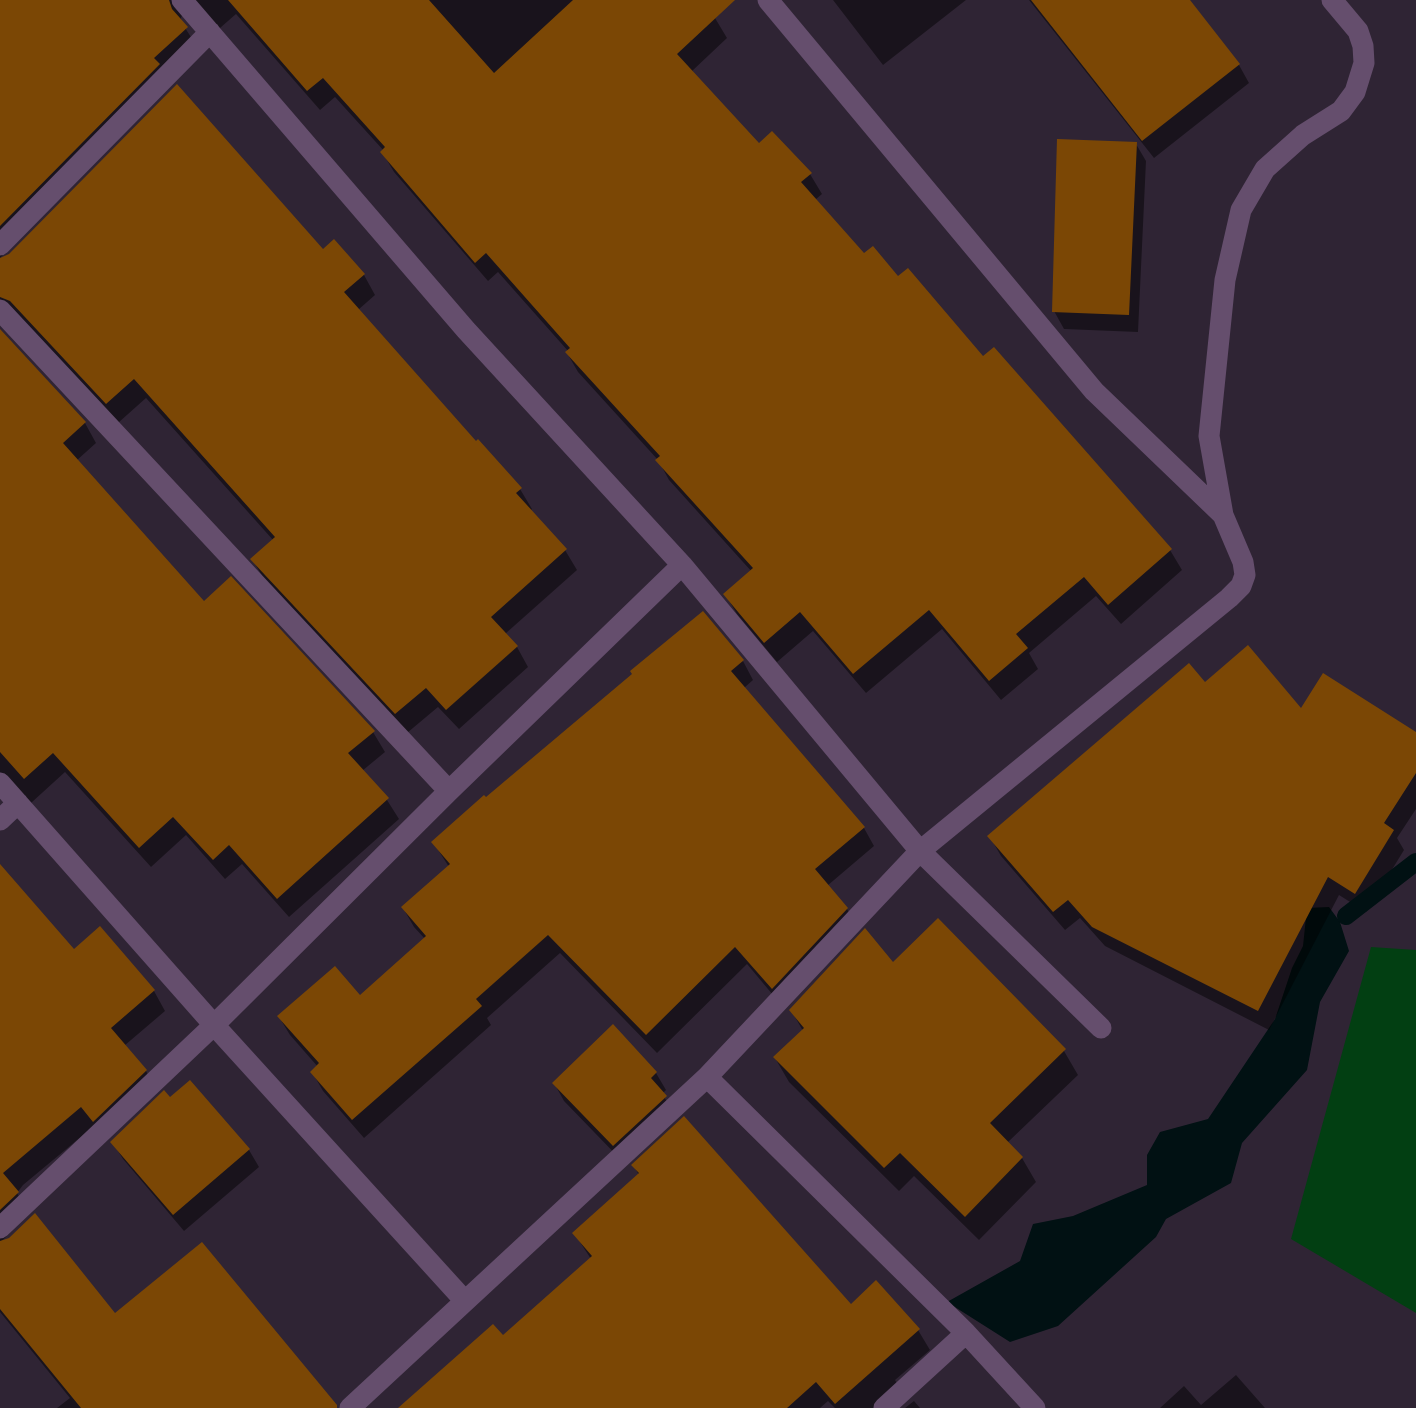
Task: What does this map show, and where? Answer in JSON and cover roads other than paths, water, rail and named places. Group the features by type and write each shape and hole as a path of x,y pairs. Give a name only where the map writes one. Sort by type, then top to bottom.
{"street":[{"path":"182,0 466,330 682,565 920,851 1101,1028"},
{"path":"768,0 1094,391 1223,515"},
{"path":"350,1408 707,1077 920,851 1241,586 1245,575 1243,562 1223,515 1209,436 1225,280 1241,209 1265,169 1303,135 1341,111 1355,92 1364,62 1363,46 1358,31 1332,0"},
{"path":"0,245 210,32"},
{"path":"0,310 449,791"},
{"path":"0,1228 214,1025 449,791 682,565"},
{"path":"0,783 214,1025 464,1300"},
{"path":"0,820 18,803"},
{"path":"707,1077 966,1332 1035,1408"},
{"path":"884,1408 966,1332"}],"waterway":[{"path":"1346,916 1416,862"}]}
